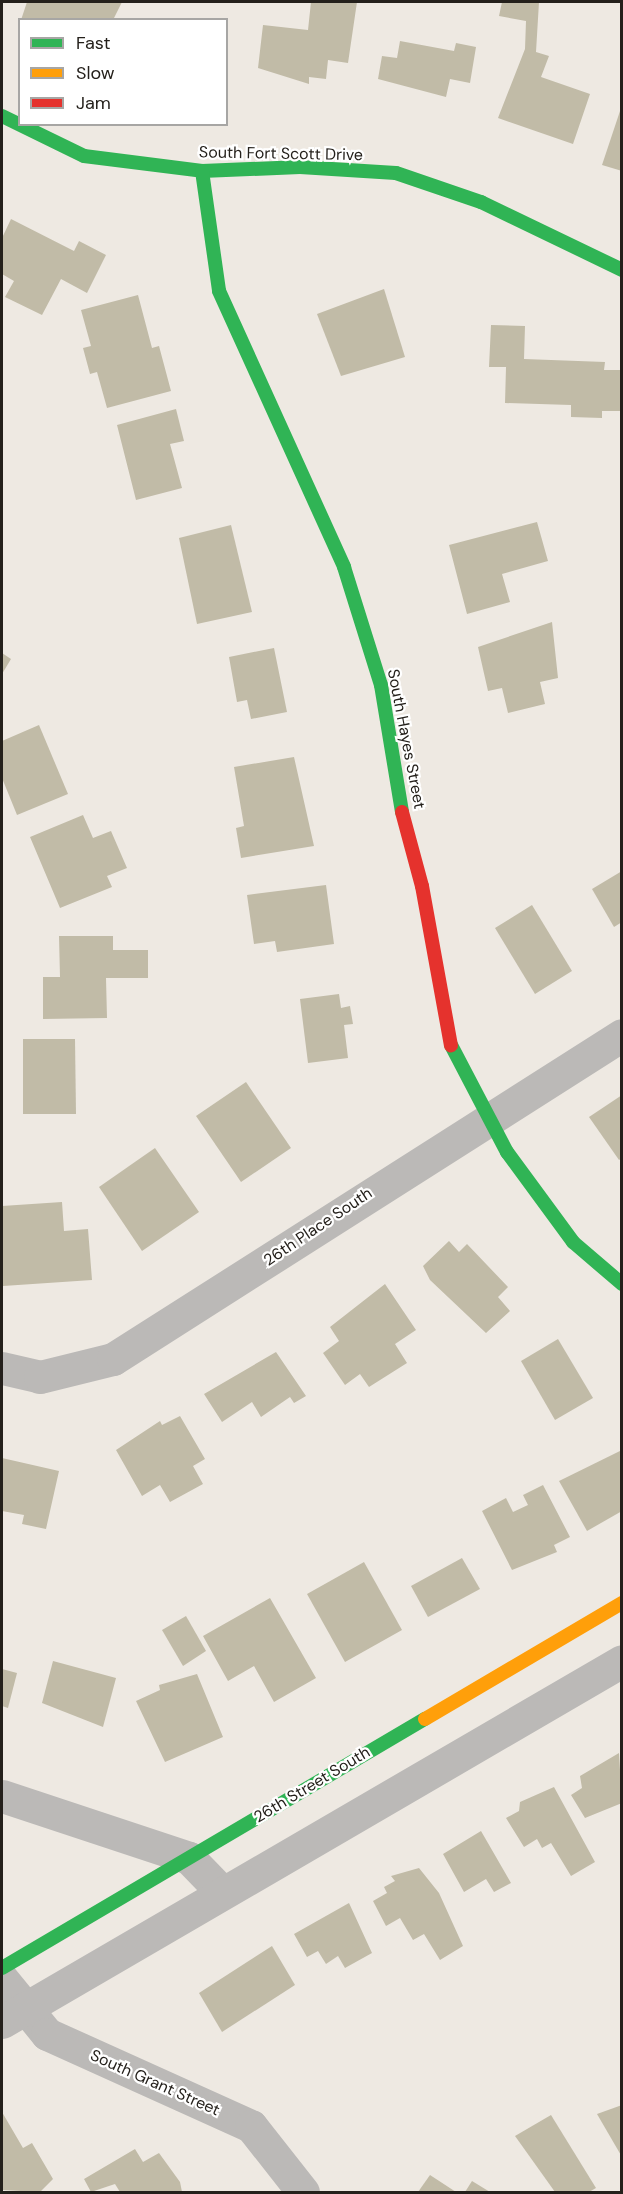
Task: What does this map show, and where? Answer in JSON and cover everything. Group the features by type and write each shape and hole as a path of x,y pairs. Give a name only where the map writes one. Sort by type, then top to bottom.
{"street":[{"name":"South Fort Scott Drive","path":"2,116 18,124"},
{"name":"South Fort Scott Drive","path":"22,126 84,156 202,171 300,167 396,173 482,202 621,270"},
{"name":"South Hayes Street","path":"202,171 219,291 344,567 381,685 395,787 422,886 451,1045 487,1116 573,1242 621,1284"},
{"name":"26th Place South","path":"2,1368 40,1377 113,1359 487,1116 532,1094 621,1035"},
{"name":"26th Street South","path":"2,1968 621,1603"},
{"path":"14,2015 621,1661"},
{"path":"2,1796 189,1858 222,1892"},
{"name":"South Grant Street","path":"2,1979 14,2015 47,2034 251,2126 303,2193"}],"building":[{"path":"27,2 122,2 114,18 22,18"},
{"path":"311,2 357,2 348,63 328,60 326,79 309,77 309,84 258,68 263,25 308,30"},
{"path":"502,2 539,2 536,52 549,56 541,77 590,94 573,144 498,118 525,49 526,21 499,16"},
{"path":"400,41 454,51 456,43 476,47 470,83 450,79 446,97 378,79 382,56 397,58"},
{"path":"622,108 622,171 602,165"},
{"path":"11,219 74,251 79,241 106,255 87,293 61,279 42,315 5,297 14,281 2,274 2,238"},
{"path":"384,289 405,357 341,376 317,314"},
{"path":"138,295 152,348 159,346 171,391 107,408 97,372 90,374 83,348 91,346 81,310"},
{"path":"491,325 525,326 524,359 605,362 604,370 622,370 622,411 602,411 602,418 571,417 571,405 505,403 506,367 489,367"},
{"path":"176,409 184,441 170,444 182,488 136,500 117,425"},
{"path":"537,522 548,561 502,574 510,602 467,614 449,545"},
{"path":"231,525 252,612 197,624 179,538"},
{"path":"552,622 558,678 540,682 545,704 508,713 502,688 488,691 478,647"},
{"path":"274,648 287,712 251,719 247,700 237,702 229,657"},
{"path":"2,653 11,659 2,674"},
{"path":"39,725 68,794 17,815 2,778 2,741"},
{"path":"294,757 314,846 241,858 236,828 244,826 234,767"},
{"path":"83,815 93,838 111,831 127,868 107,876 112,887 60,908 30,837"},
{"path":"622,871 622,922 614,927 592,889"},
{"path":"326,885 334,944 277,952 275,941 254,944 247,895"},
{"path":"532,905 572,971 535,994 495,928"},
{"path":"59,936 113,936 113,950 148,950 148,978 106,978 107,1018 43,1019 43,977 60,977"},
{"path":"339,994 341,1008 350,1006 353,1024 344,1025 348,1058 308,1063 300,999"},
{"path":"23,1039 75,1039 76,1114 23,1114"},
{"path":"246,1082 291,1148 241,1182 196,1116"},
{"path":"622,1095 622,1158 619,1160 589,1117"},
{"path":"155,1148 199,1212 142,1251 99,1187"},
{"path":"62,1202 64,1231 88,1229 92,1280 3,1286 2,1206"},
{"path":"449,1241 459,1252 467,1244 508,1287 498,1297 510,1311 486,1333 430,1280 423,1266"},
{"path":"385,1284 416,1330 395,1344 407,1363 369,1387 360,1374 345,1385 323,1353 339,1341 330,1327"},
{"path":"558,1339 593,1398 555,1420 521,1361"},
{"path":"276,1352 306,1396 294,1403 290,1397 261,1417 252,1402 222,1422 204,1394"},
{"path":"180,1416 205,1459 193,1466 203,1484 170,1502 160,1485 142,1496 116,1450 160,1421 162,1425"},
{"path":"622,1450 622,1511 587,1531 559,1481"},
{"path":"2,1458 59,1471 46,1529 22,1524 24,1515 2,1511"},
{"path":"543,1485 570,1537 554,1545 557,1552 512,1570 482,1511 506,1498 513,1512 528,1505 523,1495"},
{"path":"462,1558 480,1589 428,1617 411,1586"},
{"path":"364,1562 402,1630 345,1662 307,1594"},
{"path":"270,1598 316,1678 274,1702 254,1666 228,1681 203,1636"},
{"path":"186,1616 206,1651 183,1666 162,1630"},
{"path":"53,1661 116,1678 103,1727 42,1703"},
{"path":"2,1669 17,1673 8,1708 2,1706"},
{"path":"197,1674 223,1737 165,1762 136,1701 160,1690 159,1685"},
{"path":"619,1753 622,1803 585,1818 571,1795 582,1788 580,1776"},
{"path":"554,1787 595,1862 571,1876 551,1843 542,1848 537,1839 524,1847 506,1818 519,1811 520,1802"},
{"path":"481,1831 511,1883 494,1892 486,1879 464,1892 443,1854"},
{"path":"419,1868 439,1893 463,1946 440,1960 424,1934 413,1940 400,1918 386,1926 373,1901 387,1893 384,1887 395,1881 391,1876"},
{"path":"349,1903 372,1953 345,1968 338,1956 326,1964 318,1951 307,1957 294,1934"},
{"path":"272,1946 295,1985 222,2032 199,1993"},
{"path":"622,2105 622,2157 597,2114"},
{"path":"2,2112 23,2148 32,2143 53,2179 40,2192 2,2190"},
{"path":"551,2115 596,2188 589,2192 555,2192 515,2136"},
{"path":"135,2149 143,2162 159,2153 180,2182 182,2192 120,2192 115,2184 91,2192 84,2179"},
{"path":"430,2175 456,2192 418,2192"},
{"path":"472,2181 490,2192 465,2192"}],"traffic: fast":[{"path":"2,116 18,124"},
{"path":"22,126 84,156 202,171 300,167 396,173 481,202 622,270"},
{"path":"202,171 219,291 344,567 381,685 402,812"},
{"path":"451,1045 507,1152 573,1242 622,1284"},
{"path":"2,1968 425,1719"}],"traffic: slow":[{"path":"425,1719 622,1603"}],"traffic: jam":[{"path":"402,812 422,886 451,1045"}]}
